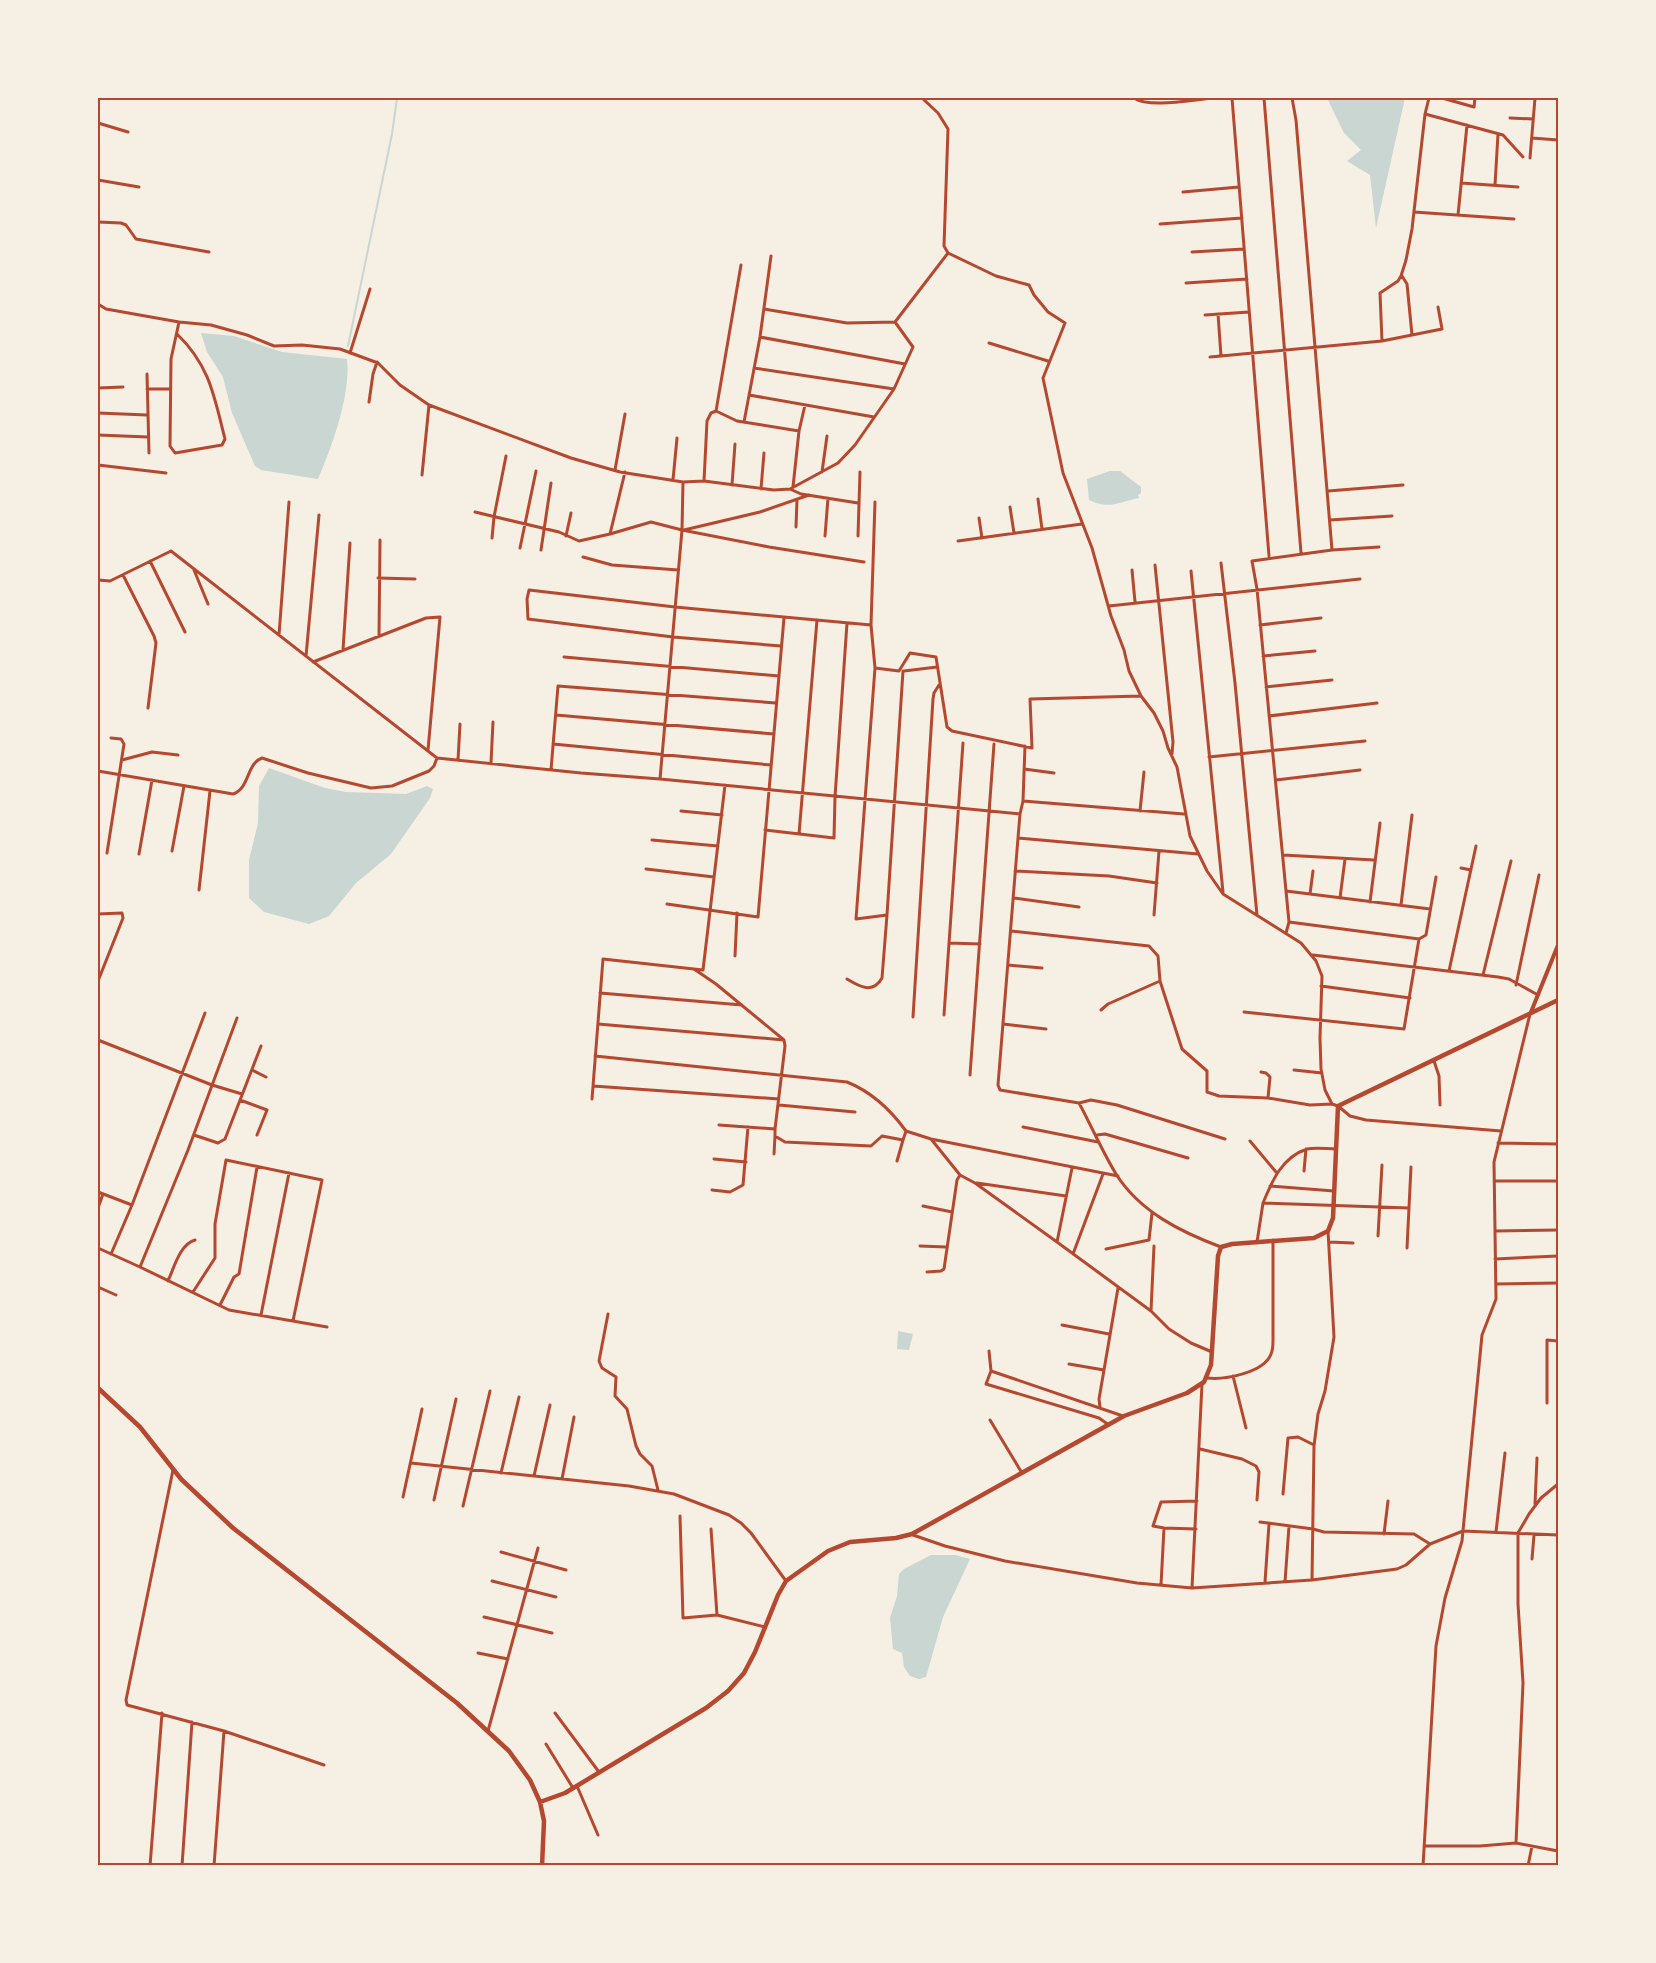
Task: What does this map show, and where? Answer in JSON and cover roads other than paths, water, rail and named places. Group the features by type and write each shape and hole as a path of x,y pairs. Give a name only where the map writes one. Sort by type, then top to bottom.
{"main road":[{"path":"540,1802 575,1787 706,1708 728,1691 744,1673 786,1581 828,1551 850,1542 896,1539 912,1534 1124,1416 1187,1394 1202,1384 1207,1378 1211,1365 1218,1256 1221,1247 1273,1240 1314,1238 1328,1231 1333,1218 1334,1204 1335,1105 1558,1000"},
{"path":"98,1388 140,1427 181,1479 233,1528 457,1703 509,1751 540,1802 544,1821 542,1866"}],"street":[{"path":"922,98 938,113 948,129 944,246 948,253 996,276 1029,285 1048,312 1065,323 1043,378 1063,473 1082,524 1129,671 1141,696 1154,713 1163,731 1177,767 1184,814 1192,843 1207,871 1223,894 1300,943 1316,961 1322,976 1320,1022 1325,1090 1335,1105 1350,1116 1366,1120 1501,1131"},
{"path":"1134,98 1155,103 1215,98"},
{"path":"1232,98 1269,557"},
{"path":"1264,98 1301,553"},
{"path":"1292,98 1296,120 1332,550"},
{"path":"1382,342 1380,293 1392,286 1401,276 1414,212 1425,114 1429,98"},
{"path":"1442,98 1474,107 1475,98"},
{"path":"1530,158 1535,98"},
{"path":"1425,114 1503,135 1523,157"},
{"path":"1510,118 1533,119"},
{"path":"98,123 128,132"},
{"path":"1458,215 1467,125"},
{"path":"1495,185 1498,134"},
{"path":"1532,138 1558,140"},
{"path":"98,180 139,187"},
{"path":"1461,183 1518,187"},
{"path":"1183,192 1239,187"},
{"path":"1414,212 1514,219"},
{"path":"1160,224 1242,218"},
{"path":"98,222 126,225 136,239 209,252"},
{"path":"1192,252 1244,249"},
{"path":"895,322 948,253"},
{"path":"744,422 760,337 771,256"},
{"path":"716,411 741,265"},
{"path":"1401,276 1407,284 1412,335"},
{"path":"1186,283 1247,279"},
{"path":"351,353 370,289"},
{"path":"98,304 106,309 179,322 211,325 247,335 274,346 302,345 340,349 377,362 400,385 429,405 571,459 624,472 683,482 704,481 774,490 792,488 822,472 838,463 855,445 894,388 913,347 895,322"},
{"path":"1210,357 1382,342 1442,329 1438,307"},
{"path":"764,309 847,323 895,322"},
{"path":"1205,315 1249,312"},
{"path":"1218,314 1221,356"},
{"path":"177,334 196,354 206,370 225,439 222,445 180,453 172,451 170,441 171,358 179,322"},
{"path":"760,337 905,364"},
{"path":"989,343 1049,361"},
{"path":"369,402 377,362"},
{"path":"754,368 894,388"},
{"path":"147,374 149,453"},
{"path":"98,388 123,387"},
{"path":"147,389 170,389"},
{"path":"749,395 875,417"},
{"path":"422,475 429,405"},
{"path":"792,488 799,431 805,405"},
{"path":"716,411 732,420 799,431"},
{"path":"704,481 707,421 711,413 716,411"},
{"path":"98,413 147,415"},
{"path":"615,470 625,414"},
{"path":"98,435 148,437"},
{"path":"822,472 827,436"},
{"path":"673,480 677,438"},
{"path":"732,485 735,444"},
{"path":"761,489 764,453"},
{"path":"492,538 506,456"},
{"path":"98,465 166,473"},
{"path":"520,548 536,471"},
{"path":"610,534 624,472"},
{"path":"858,536 860,472"},
{"path":"660,778 682,530 683,482"},
{"path":"541,550 551,483"},
{"path":"1328,491 1402,484"},
{"path":"792,488 809,495 858,503"},
{"path":"682,530 760,512 809,495"},
{"path":"825,536 828,498"},
{"path":"1038,499 1042,529"},
{"path":"796,527 797,500"},
{"path":"279,635 289,502"},
{"path":"875,502 871,625 875,668 856,919 887,915"},
{"path":"1010,507 1014,533"},
{"path":"475,512 559,532 579,542 651,522 769,547 864,562"},
{"path":"566,536 571,513"},
{"path":"306,656 319,515"},
{"path":"1330,520 1392,516"},
{"path":"979,518 982,538"},
{"path":"958,541 1082,524"},
{"path":"379,636 380,540"},
{"path":"343,650 350,543"},
{"path":"1286,933 1289,922 1276,780 1257,590 1251,561 1301,553 1378,547"},
{"path":"98,580 110,581 171,551 437,758 660,778 990,813 1020,814"},
{"path":"583,557 612,566 678,570"},
{"path":"150,561 185,632"},
{"path":"1221,563 1257,915"},
{"path":"1155,565 1173,742 1172,756"},
{"path":"193,568 208,604"},
{"path":"1132,570 1135,602"},
{"path":"1191,571 1223,894"},
{"path":"123,575 156,643 148,708"},
{"path":"378,578 415,579"},
{"path":"1109,606 1360,579"},
{"path":"781,645 673,637 528,619 527,599 529,590 675,608 871,625"},
{"path":"313,662 426,618 440,617 428,751"},
{"path":"667,904 758,917 784,618"},
{"path":"1260,625 1321,618"},
{"path":"799,834 817,620"},
{"path":"765,830 834,838 847,623"},
{"path":"1263,656 1315,651"},
{"path":"846,979 861,987 872,988 878,985 882,978 895,803 901,671 910,653 936,657 947,727 952,731 1032,748 1030,699 1141,696"},
{"path":"564,657 779,676"},
{"path":"875,668 901,671 938,667"},
{"path":"1266,687 1332,680"},
{"path":"913,1017 933,699 940,683"},
{"path":"551,770 558,686 776,703"},
{"path":"1269,716 1377,703"},
{"path":"556,716 774,734"},
{"path":"490,763 493,722"},
{"path":"458,760 460,724"},
{"path":"107,853 123,741 111,738"},
{"path":"1209,757 1365,741"},
{"path":"944,1015 963,743"},
{"path":"553,744 771,765"},
{"path":"970,1076 994,744"},
{"path":"1025,746 1023,801 1020,814 998,1085 1000,1090 1080,1103 1091,1100 1116,1105 1225,1139"},
{"path":"122,760 152,752 178,755"},
{"path":"98,771 210,791 237,793 243,787 254,764 262,758 308,773 371,788 392,786 429,771 437,758"},
{"path":"1024,769 1054,774"},
{"path":"1276,780 1360,770"},
{"path":"1140,810 1144,772"},
{"path":"139,854 152,780"},
{"path":"592,1099 603,959 703,970 725,785"},
{"path":"172,851 184,786"},
{"path":"199,891 210,791"},
{"path":"1023,801 1184,814"},
{"path":"681,811 722,815"},
{"path":"1401,905 1412,815"},
{"path":"1370,902 1380,823"},
{"path":"1018,838 1198,854"},
{"path":"652,840 718,846"},
{"path":"1449,971 1476,846"},
{"path":"1154,915 1159,851"},
{"path":"1283,855 1374,860"},
{"path":"1340,898 1345,859"},
{"path":"1483,975 1511,861"},
{"path":"1461,868 1471,870"},
{"path":"646,869 714,877"},
{"path":"1015,871 1108,876 1157,884"},
{"path":"1310,894 1313,871"},
{"path":"1516,985 1539,875"},
{"path":"1289,922 1419,939 1425,935 1436,877"},
{"path":"1286,891 1430,909"},
{"path":"1014,898 1079,907"},
{"path":"98,914 122,913 123,918 98,981"},
{"path":"735,956 737,913"},
{"path":"1011,931 1149,946 1158,956 1160,981 1182,1049 1207,1071 1207,1092 1310,1105 1335,1105"},
{"path":"1244,1012 1300,1017 1320,1022 1404,1029 1419,939"},
{"path":"949,943 980,944"},
{"path":"1423,1866 1436,1646 1445,1598 1462,1541 1482,1335 1496,1299 1494,1162 1531,1012 1558,945"},
{"path":"1311,955 1509,979 1516,985 1538,995"},
{"path":"1008,965 1042,968"},
{"path":"694,969 743,1005 784,1040 774,1154"},
{"path":"1101,1010 1108,1004 1160,981"},
{"path":"1321,986 1410,998"},
{"path":"600,993 743,1005"},
{"path":"111,1254 205,1013"},
{"path":"140,1267 194,1135 237,1018"},
{"path":"598,1024 784,1040"},
{"path":"1004,1024 1046,1029"},
{"path":"98,1040 212,1085 242,1094"},
{"path":"194,1135 214,1142 222,1142 225,1139 261,1046"},
{"path":"595,1056 847,1082 862,1088 892,1112 906,1131 931,1139 1118,1176"},
{"path":"1434,1059 1439,1076 1440,1105"},
{"path":"252,1070 266,1077"},
{"path":"1294,1070 1322,1073"},
{"path":"1261,1072 1270,1077 1268,1098"},
{"path":"593,1086 779,1099"},
{"path":"240,1100 267,1110 257,1135"},
{"path":"1080,1103 1118,1176 1152,1213 1174,1227 1221,1247"},
{"path":"779,1105 855,1112"},
{"path":"719,1125 775,1130"},
{"path":"712,1190 730,1192 743,1185 748,1127"},
{"path":"1023,1127 1099,1142"},
{"path":"897,1161 906,1131"},
{"path":"1097,1136 1106,1134 1188,1158"},
{"path":"775,1136 785,1142 871,1146 882,1136 903,1140"},
{"path":"931,1139 960,1174 1151,1311 1169,1329 1191,1343 1212,1352"},
{"path":"1250,1141 1276,1172"},
{"path":"1498,1143 1558,1143"},
{"path":"1304,1171 1306,1149"},
{"path":"1257,1242 1263,1203 1276,1172 1291,1157 1306,1149 1336,1149"},
{"path":"192,1292 215,1258 215,1224 226,1160 322,1180 293,1321"},
{"path":"714,1160 746,1162"},
{"path":"1378,1236 1382,1166"},
{"path":"220,1305 234,1277 239,1274 257,1167"},
{"path":"1407,1248 1411,1167"},
{"path":"1057,1242 1072,1168"},
{"path":"261,1316 289,1173"},
{"path":"1073,1254 1103,1173"},
{"path":"927,1272 944,1269 960,1174"},
{"path":"1494,1181 1558,1181"},
{"path":"975,1183 1066,1196"},
{"path":"1270,1186 1334,1191"},
{"path":"98,1192 132,1205"},
{"path":"98,1208 104,1194"},
{"path":"1263,1203 1409,1208"},
{"path":"923,1206 952,1212"},
{"path":"1106,1249 1149,1240 1152,1213"},
{"path":"1495,1231 1558,1230"},
{"path":"1312,1580 1314,1446 1318,1414 1325,1391 1334,1337 1328,1231"},
{"path":"168,1281 183,1249 190,1241 195,1240"},
{"path":"1207,1378 1218,1379 1233,1376 1264,1363 1271,1355 1273,1240"},
{"path":"1329,1242 1353,1244"},
{"path":"920,1246 946,1247"},
{"path":"1151,1311 1154,1246"},
{"path":"98,1248 229,1310 327,1327"},
{"path":"1495,1259 1558,1256"},
{"path":"1496,1284 1558,1283"},
{"path":"98,1287 117,1295"},
{"path":"1100,1407 1109,1334 1118,1287"},
{"path":"608,1314 598,1361 616,1377 615,1396 627,1409 636,1446 640,1454 652,1466 658,1490"},
{"path":"1062,1325 1109,1334"},
{"path":"1546,1403 1547,1340 1558,1341"},
{"path":"989,1351 991,1371 986,1384 1099,1418 1109,1425"},
{"path":"1069,1364 1104,1370"},
{"path":"991,1371 1124,1416"},
{"path":"1233,1376 1246,1428"},
{"path":"1192,1588 1202,1384"},
{"path":"463,1506 490,1391"},
{"path":"501,1473 519,1397"},
{"path":"434,1500 456,1399"},
{"path":"534,1476 550,1405"},
{"path":"403,1497 422,1409"},
{"path":"562,1479 574,1417"},
{"path":"990,1420 1022,1473"},
{"path":"1283,1494 1288,1438 1298,1437 1314,1446"},
{"path":"1200,1449 1242,1459 1256,1466 1259,1472 1257,1500"},
{"path":"1496,1532 1505,1453"},
{"path":"1535,1506 1538,1458"},
{"path":"411,1463 658,1490 729,1515 741,1523 786,1581"},
{"path":"173,1468 126,1700 128,1706 224,1731 324,1765"},
{"path":"1516,1843 1523,1683 1518,1604 1518,1533 1535,1506 1558,1484"},
{"path":"1196,1529 1153,1526 1160,1503 1164,1501 1197,1502"},
{"path":"1384,1534 1388,1501"},
{"path":"680,1516 683,1618 717,1615 765,1627"},
{"path":"1260,1522 1324,1532 1418,1535 1430,1544"},
{"path":"1265,1582 1269,1524"},
{"path":"1285,1582 1289,1526"},
{"path":"1161,1585 1164,1528"},
{"path":"711,1529 717,1615"},
{"path":"912,1534 945,1546 1005,1561 1074,1573 1192,1588 1312,1580 1397,1569 1430,1544 1463,1531 1558,1535"},
{"path":"1532,1559 1534,1534"},
{"path":"488,1732 538,1548"},
{"path":"501,1552 566,1570"},
{"path":"492,1581 556,1597"},
{"path":"484,1617 552,1633"},
{"path":"478,1653 508,1659"},
{"path":"150,1866 162,1713"},
{"path":"555,1713 599,1772"},
{"path":"182,1866 192,1722"},
{"path":"214,1866 224,1731"},
{"path":"546,1743 575,1787 598,1835"},
{"path":"1425,1846 1480,1846 1516,1843 1558,1851"},
{"path":"1528,1866 1532,1846"}],"waterway":[{"path":"348,346 392,134 397,98"}]}
